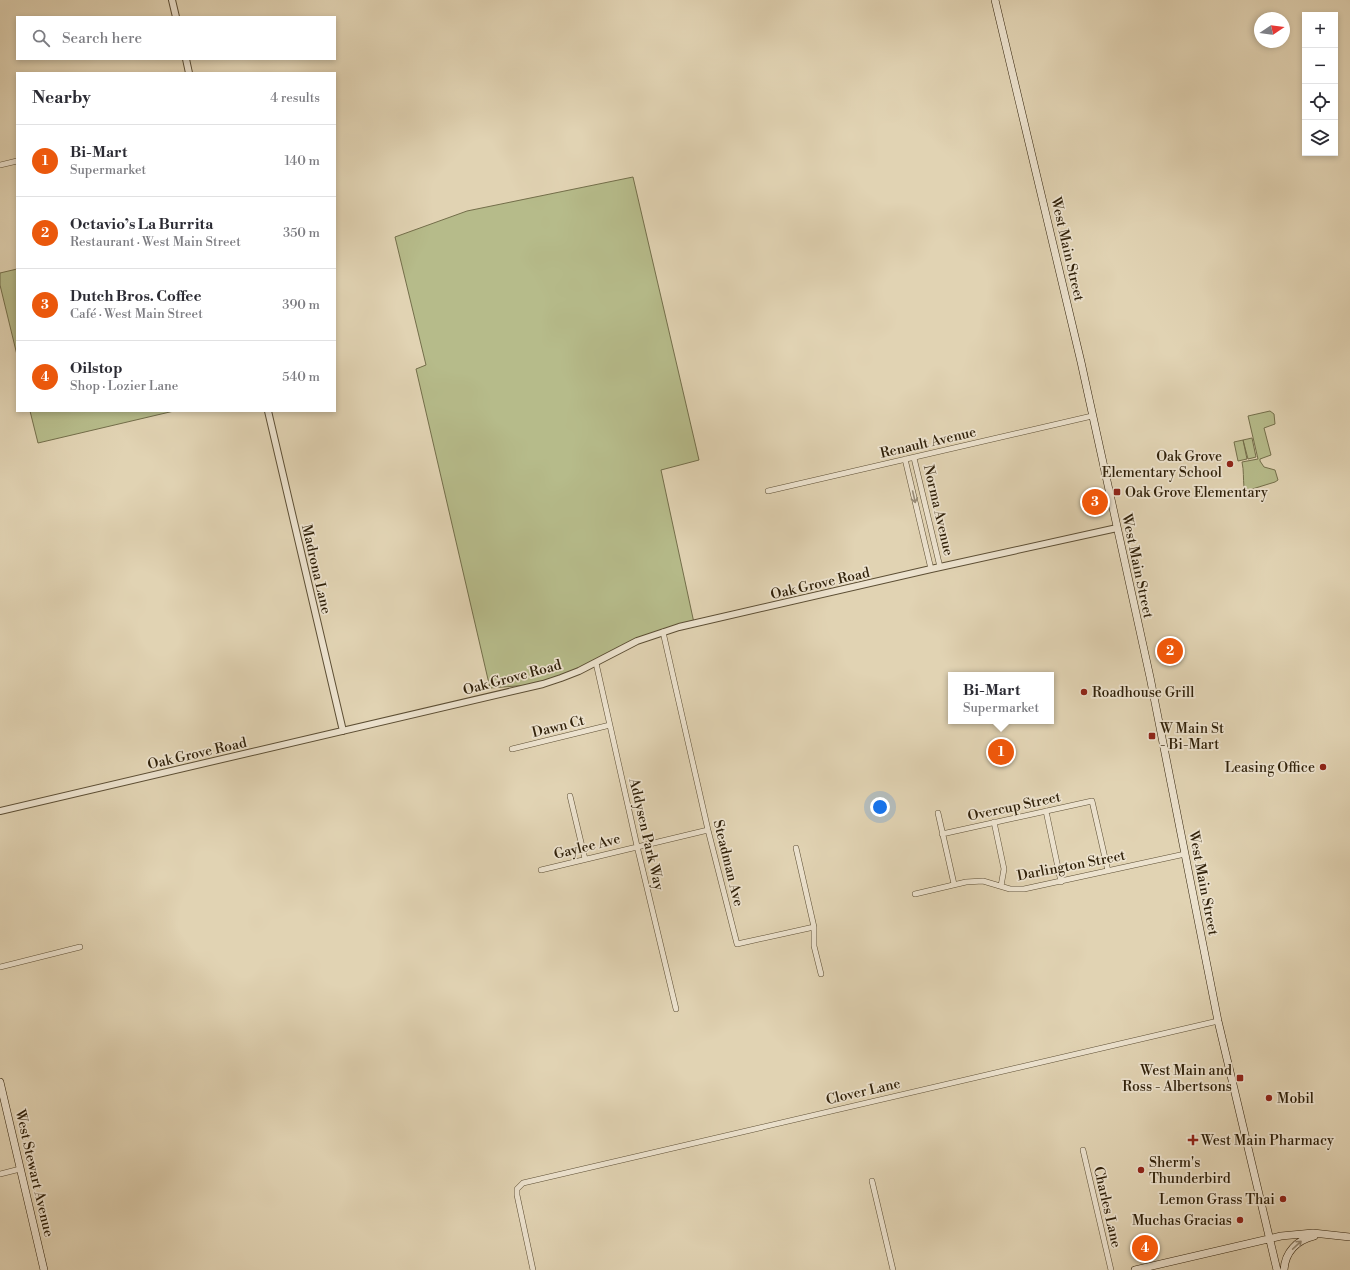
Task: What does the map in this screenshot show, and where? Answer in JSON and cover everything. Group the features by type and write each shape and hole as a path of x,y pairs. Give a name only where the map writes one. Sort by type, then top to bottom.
{"main road":[{"name":"West Main Street","path":"995,0 1053,241 1150,677 1218,1021"},
{"path":"1218,1021 1277,1270"},
{"name":"West Stewart Avenue","path":"0,1082 44,1270"},
{"path":"1135,1270 1269,1238 1295,1234 1313,1233 1350,1237"},
{"path":"1284,1270 1288,1255 1294,1246 1308,1237 1322,1234"}],"street":[{"path":"172,0 176,16"},
{"path":"186,60 189,72"},
{"path":"0,165 16,160"},
{"name":"Madrona Lane","path":"268,412 343,732"},
{"name":"Renault Avenue","path":"768,491 1092,416"},
{"name":"Norma Avenue","path":"914,458 940,567"},
{"name":"Norma Avenue","path":"905,459 931,569"},
{"name":"Oak Grove Road","path":"0,811 543,684 596,663 637,641 679,627 1117,528"},
{"name":"Steadman Ave","path":"663,632 708,830 737,944 814,927"},
{"name":"Addysen Park Way","path":"596,663 637,846 676,1009"},
{"name":"Dawn Ct","path":"512,749 610,725"},
{"path":"570,796 585,859"},
{"name":"Overcup Street","path":"942,834 1092,801 1108,871"},
{"path":"1046,811 1061,882"},
{"path":"938,813 954,884"},
{"path":"994,822 1004,869 1001,886"},
{"name":"Gaylee Ave","path":"541,870 708,830"},
{"path":"796,848 814,927 814,946 821,974"},
{"name":"Darlington Street","path":"914,894 954,884 984,881 1010,888 1024,889 1185,854"},
{"path":"0,967 80,947"},
{"name":"Clover Lane","path":"533,1270 517,1190 523,1183 1218,1021"},
{"name":"Charles Lane","path":"1083,1150 1110,1270"},
{"path":"0,1174 20,1169"},
{"path":"872,1182 894,1270"}],"green space":[{"path":"633,177 699,460 661,470 694,623 650,636 543,684 490,688 416,369 426,365 395,237 467,211"},
{"path":"16,269 16,351 0,285 0,273"},
{"path":"1270,411 1274,414 1275,424 1264,428 1271,455 1260,459 1260,461 1264,467 1275,470 1278,480 1249,490 1244,487 1242,462 1258,459 1248,416"},
{"path":"30,412 170,412 38,443"},
{"path":"1252,438 1256,457 1248,459 1243,440"},
{"path":"1243,440 1247,459 1238,461 1234,442"}],"place":[{"name":"Oak Grove Elementary School","path":"1230,464"},
{"name":"Oak Grove Elementary","path":"1117,492"},
{"name":"Dutch Bros. Coffee","path":"1095,502"},
{"name":"Octavio’s La Burrita","path":"1170,651"},
{"name":"Roadhouse Grill","path":"1084,692"},
{"name":"W Main St - Bi-Mart","path":"1152,736"},
{"name":"Bi-Mart","path":"1001,752"},
{"name":"Leasing Office","path":"1323,767"},
{"name":"West Main and Ross - Albertsons","path":"1240,1078"},
{"name":"Mobil","path":"1269,1098"},
{"name":"West Main Pharmacy","path":"1193,1140"},
{"name":"Sherm's Thunderbird","path":"1141,1170"},
{"name":"Lemon Grass Thai","path":"1283,1199"},
{"name":"Muchas Gracias","path":"1240,1220"},
{"name":"Oilstop","path":"1145,1248"}]}
